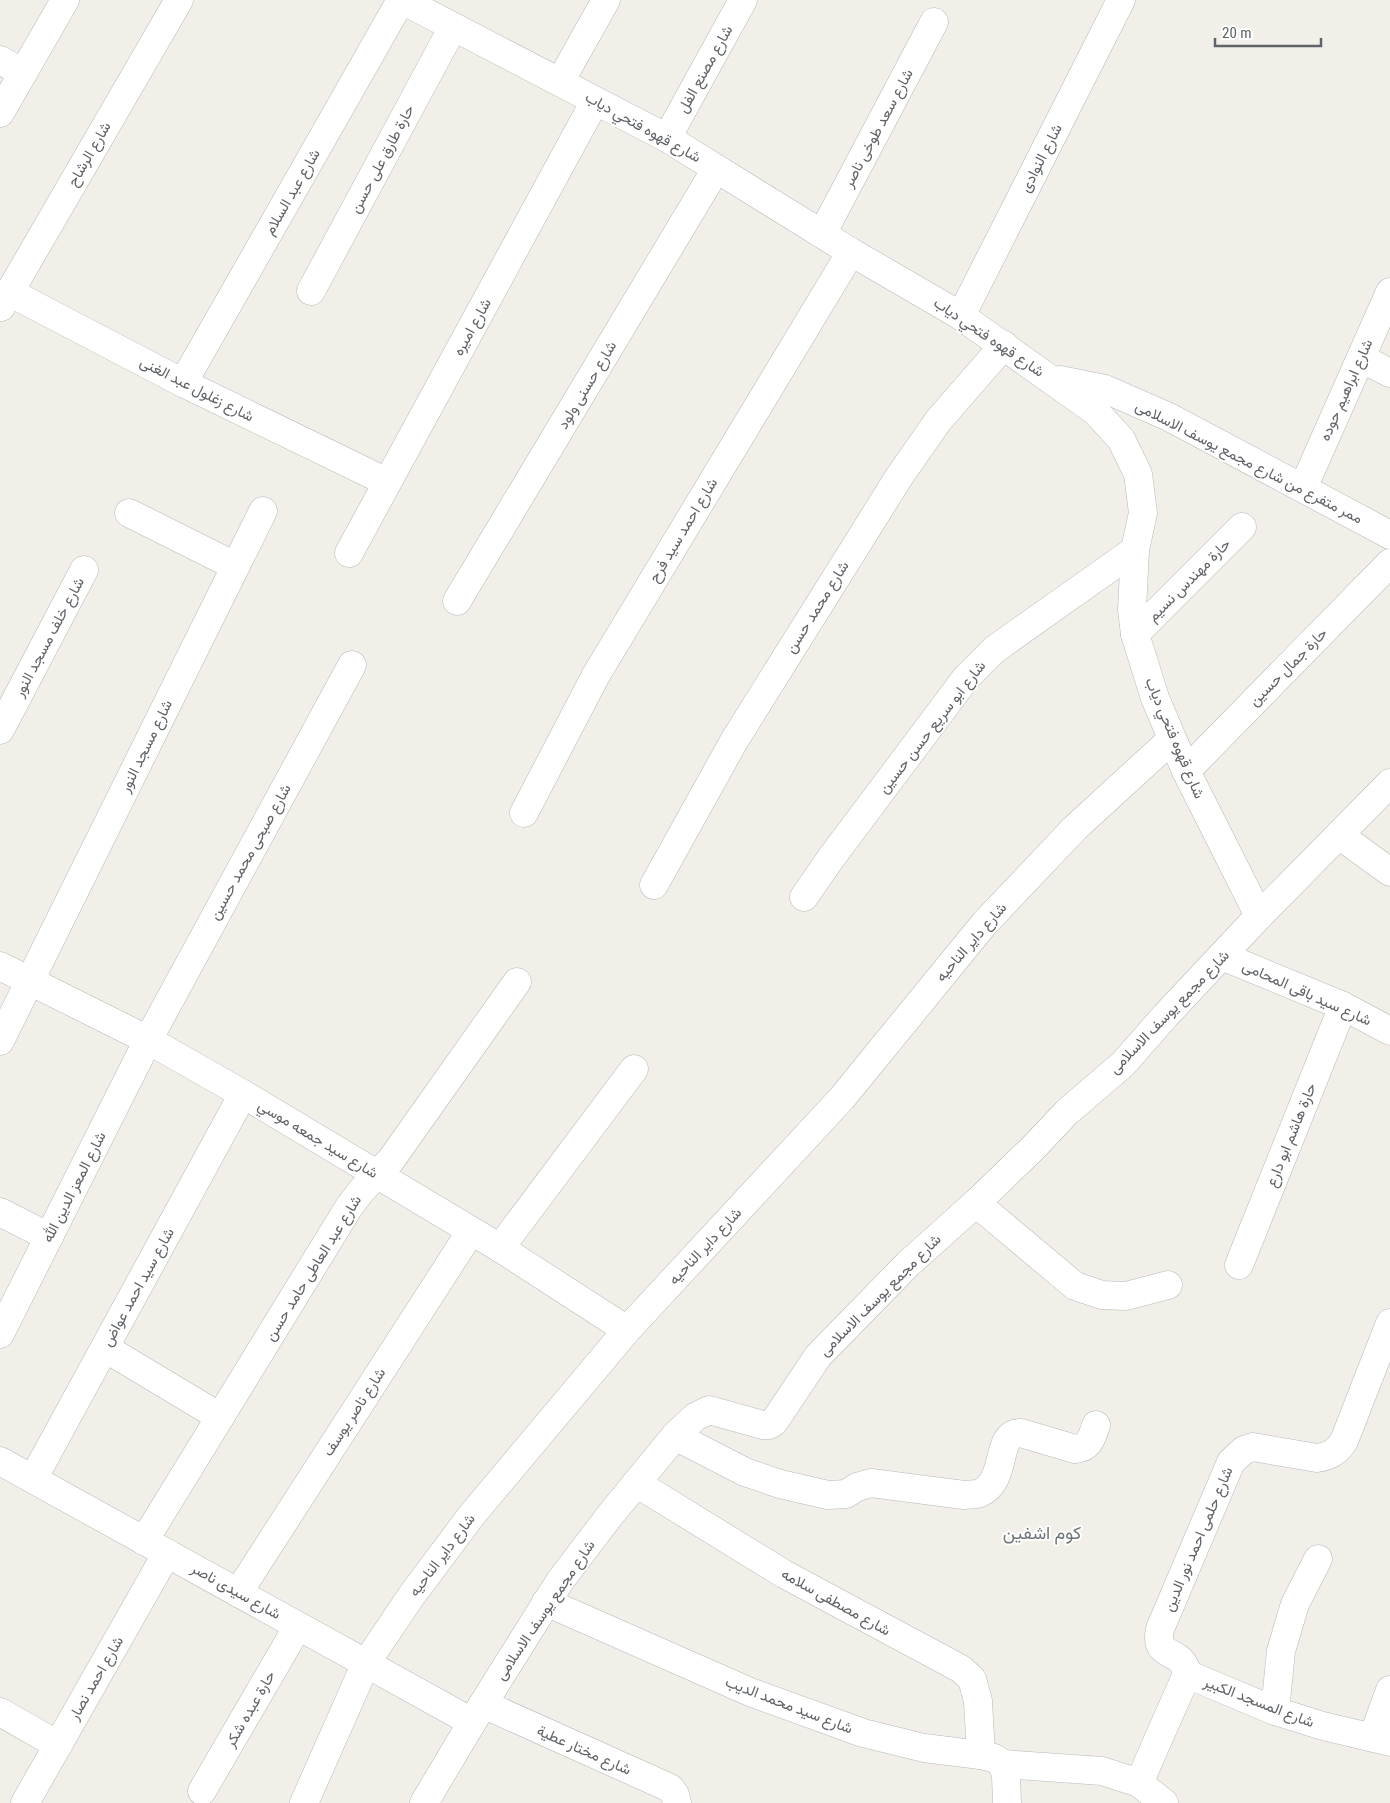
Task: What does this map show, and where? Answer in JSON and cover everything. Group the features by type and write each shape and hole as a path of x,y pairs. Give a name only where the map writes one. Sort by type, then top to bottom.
{"street":[{"path":"0,113 65,0"},
{"name":"شارع الرشاح","path":"4,300 179,0"},
{"name":"شارع قهوه فتحي دياب","path":"402,0 667,138 851,252 961,316 1095,411 1122,439 1138,474 1143,513 1135,550 1132,610 1135,634 1155,698 1186,771 1259,916"},
{"name":"شارع عبد السلام","path":"183,383 402,0"},
{"path":"560,82 606,0"},
{"name":"شارع مصنع الفل","path":"667,138 743,0"},
{"name":"شارع النوادى","path":"961,316 1121,0"},
{"name":"شارع سعد طوخى ناصر","path":"822,234 934,22"},
{"name":"حارة طارق على حسن","path":"311,291 453,27"},
{"path":"0,60 24,73"},
{"name":"شارع اميره","path":"349,553 595,101"},
{"name":"شارع حسنى ولود","path":"457,601 716,168"},
{"name":"شارع احمد سيد فرح","path":"524,814 596,676 851,252"},
{"name":"شارع ابراهيم حوده","path":"1303,488 1390,292"},
{"name":"شارع زغلول عبد الغنى","path":"4,300 183,383 386,482"},
{"name":"شارع محمد حسن","path":"654,886 734,741 899,477 938,421 1004,345"},
{"path":"1361,358 1390,373"},
{"name":"ممر متفرع من شارع مجمع يوسف الاسلامى","path":"1050,378 1105,389 1159,413 1390,536"},
{"name":"شارع مسجد النور","path":"0,1042 263,511"},
{"path":"129,513 235,566"},
{"name":"حارة مهندس نسيم","path":"1135,634 1242,527"},
{"name":"شارع ابو سريع حسن حسين","path":"804,897 966,678 995,649 1135,550"},
{"name":"حارة جمال حسين","path":"1186,771 1390,564"},
{"name":"شارع خلف مسجد النور","path":"0,730 84,570"},
{"name":"شارع صبحى محمد حسين","path":"148,1040 352,665"},
{"name":"شارع داير الناحيه","path":"304,1803 366,1663 412,1595 471,1516 627,1330 842,1098 984,924 1075,828 1172,739"},
{"name":"شارع مجمع يوسف الاسلامى","path":"433,1800 477,1713 546,1602 610,1514 675,1436 696,1416 709,1410 763,1425 769,1425 774,1422 818,1356 908,1264 976,1203 1067,1112 1123,1064 1259,916 1390,783"},
{"path":"1339,835 1390,872"},
{"name":"شارع سيد باقى المحامى","path":"1222,956 1343,1006 1390,1031"},
{"name":"شارع سيد جمعه موسي","path":"0,966 148,1040 243,1094 500,1248 627,1330"},
{"name":"شارع عبد العاطى حامد حسن","path":"156,1547 220,1417 349,1207 391,1160 517,982"},
{"name":"حارة هاشم ابو دارع","path":"1239,1265 1343,1006"},
{"name":"شارع المعز الدين الله","path":"0,1334 148,1040"},
{"path":"500,1248 634,1069"},
{"name":"شارع سيد احمد عواض","path":"33,1479 243,1094"},
{"path":"976,1203 1075,1286 1102,1295 1126,1296 1168,1285"},
{"path":"0,1212 49,1236"},
{"name":"شارع ناصر يوسف","path":"238,1593 471,1231"},
{"name":"شارع حلمى احمد نور الدين","path":"1188,1674 1182,1660 1162,1649 1159,1644 1160,1629 1231,1462 1244,1450 1253,1447 1317,1458 1328,1456 1338,1450 1344,1442 1382,1368 1390,1323"},
{"path":"106,1348 220,1417"},
{"path":"675,1436 745,1472 780,1484 828,1495 846,1494 857,1487 871,1483 964,1495 978,1494 991,1485 996,1478 1005,1443 1008,1437 1014,1433 1021,1433 1075,1449 1082,1449 1092,1440 1096,1425"},
{"name":"شارع سيدى ناصر","path":"0,1461 366,1663 477,1713"},
{"name":"شارع مصطفى سلامه","path":"636,1483 784,1574 961,1670 972,1679 992,1759"},
{"name":"شارع احمد نصار","path":"25,1803 58,1745 156,1547"},
{"path":"1275,1711 1280,1651 1295,1604 1318,1559"},
{"name":"شارع سيد محمد الديب","path":"546,1602 750,1692 863,1733 924,1748 992,1759 1102,1771 1139,1783"},
{"name":"حارة عبده شكر","path":"202,1791 298,1626"},
{"path":"1164,1803 1139,1783 1188,1674"},
{"name":"شارع المسجد الكبير","path":"1188,1674 1275,1711 1323,1726 1381,1740"},
{"path":"1381,1740 1390,1690"},
{"path":"0,1712 58,1745"},
{"name":"شارع مختار عطية","path":"477,1713 670,1788 677,1803"},
{"path":"992,1759 1006,1776 1007,1803"}],"district":[{"name":"كوم اشفين","path":"1042,1532"}]}
